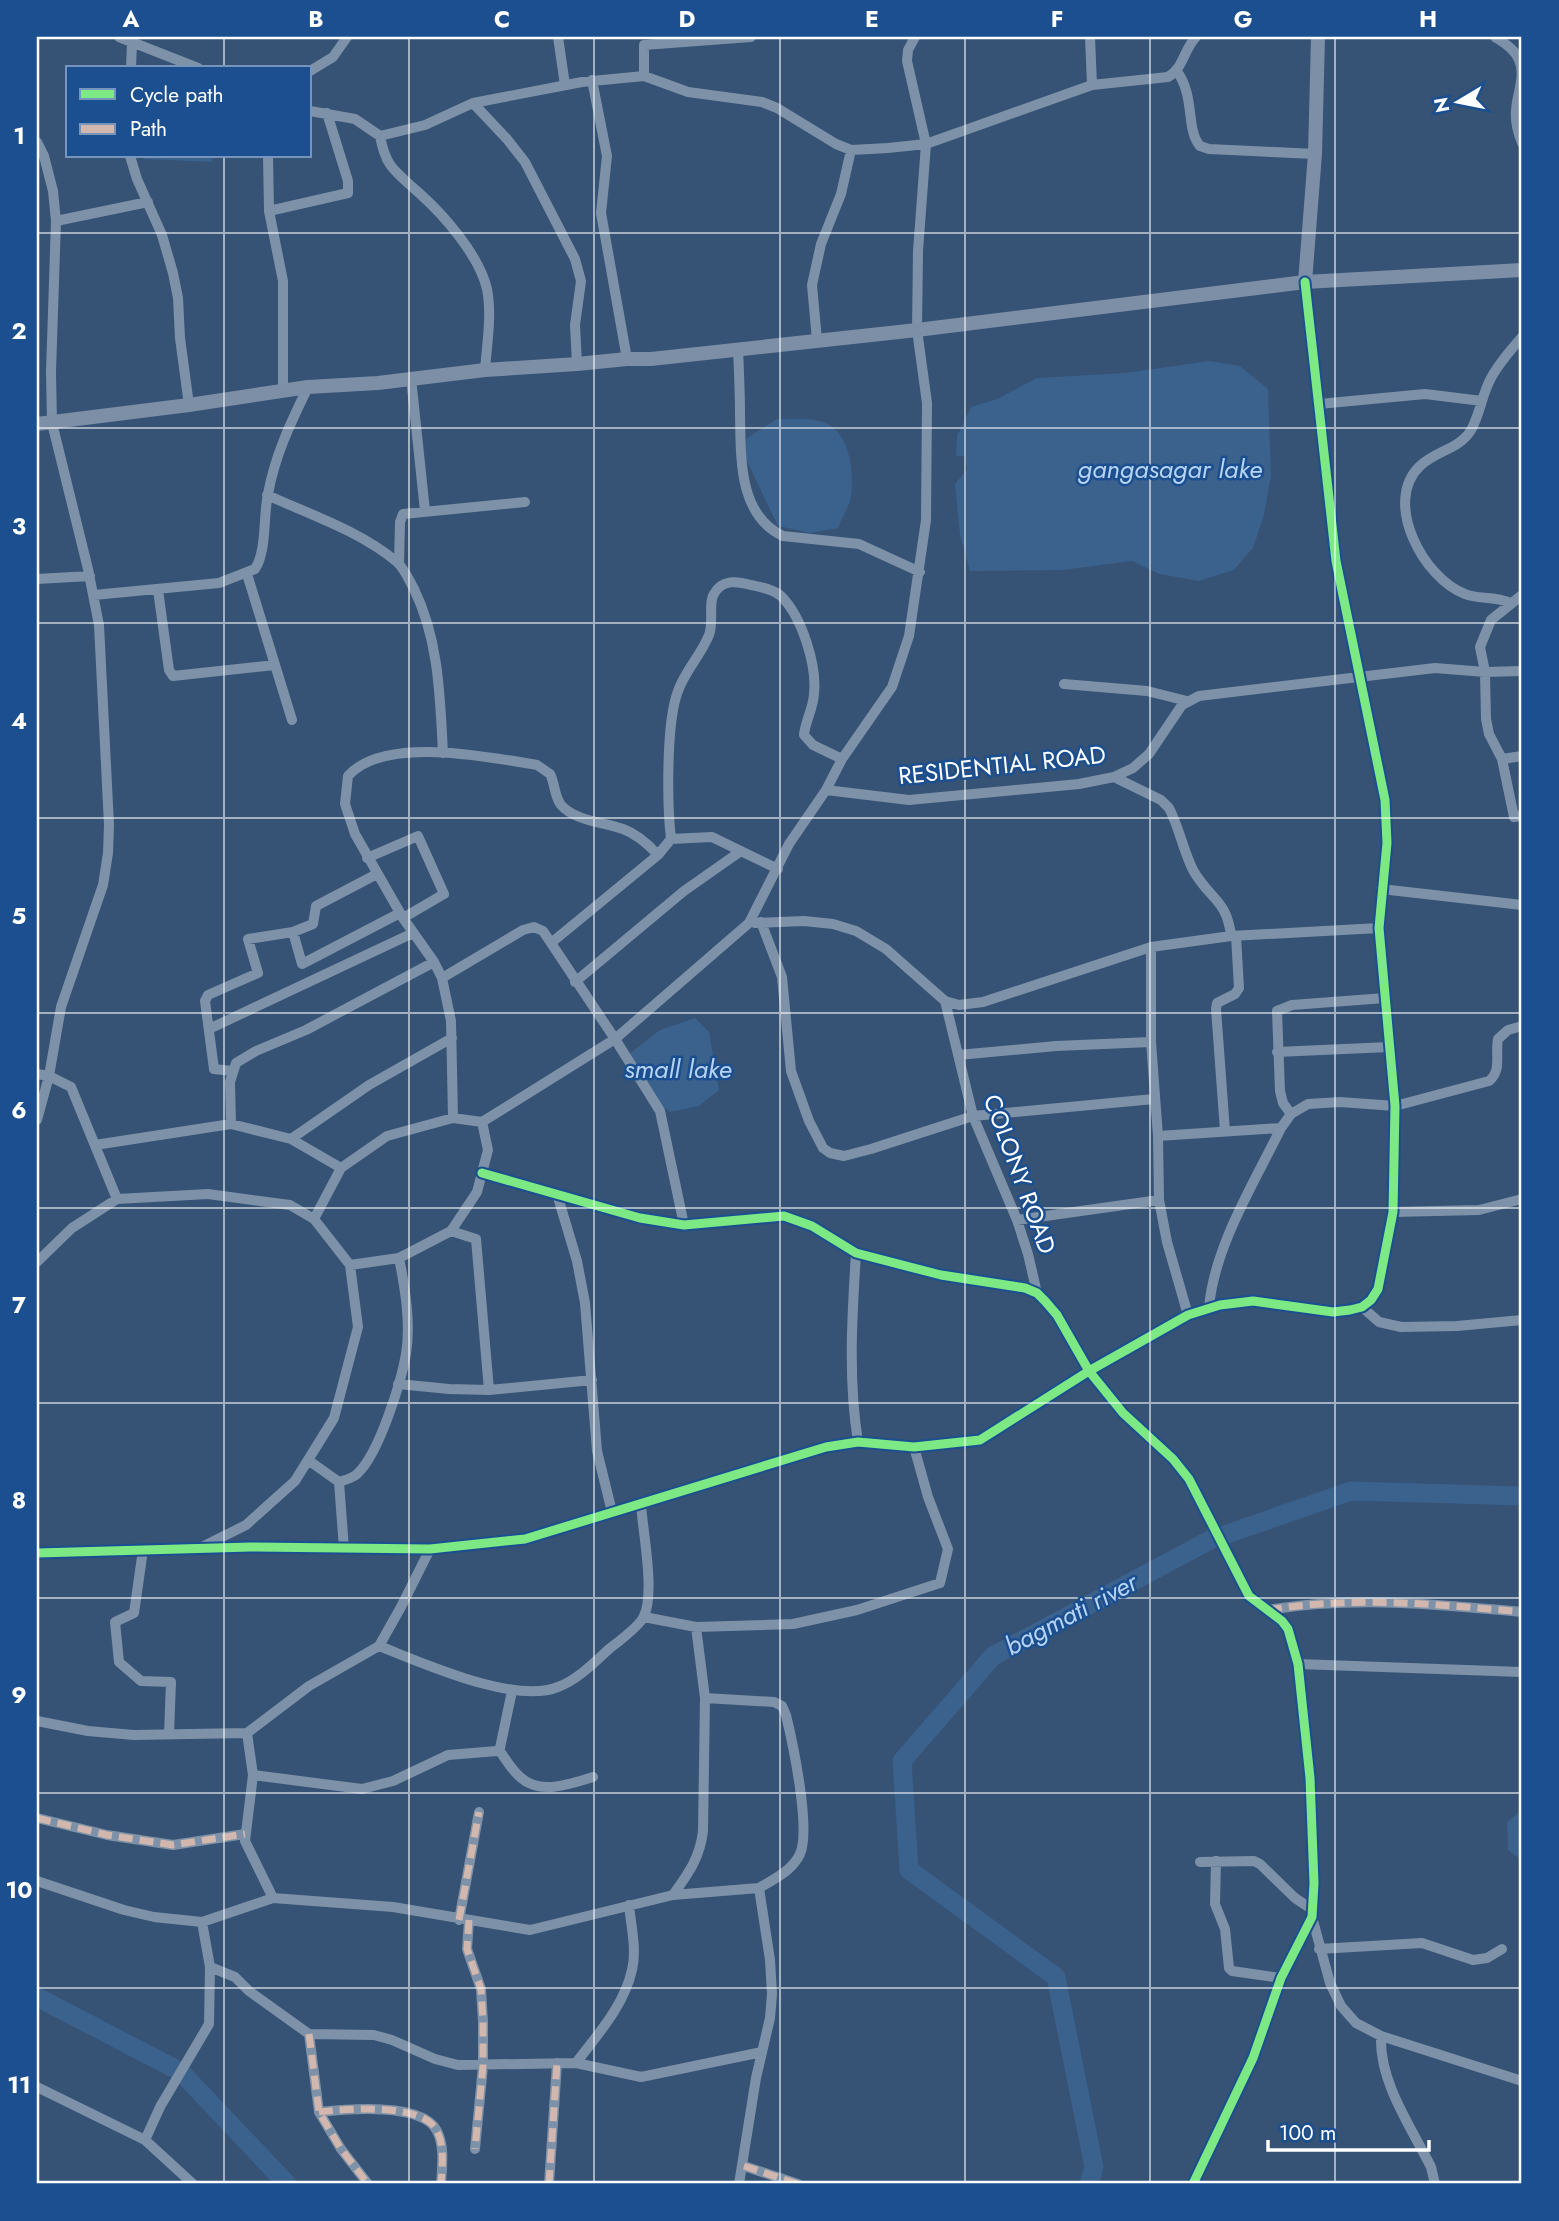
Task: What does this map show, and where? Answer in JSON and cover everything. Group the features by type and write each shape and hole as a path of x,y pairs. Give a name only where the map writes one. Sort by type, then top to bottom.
{"main road":[{"path":"1305,282 1315,154 1318,37"},
{"path":"37,424 308,387 378,383 485,370 651,359 917,330 1305,282 1522,270"}],"street":[{"path":"119,37 193,66"},
{"path":"312,70 333,57 347,37"},
{"path":"558,37 565,85"},
{"path":"644,76 644,45 751,37"},
{"path":"314,1219 341,1168 387,1136 453,1118 482,1122 615,1039 749,923 789,844 826,790 842,759 880,706 896,677 909,636 926,520 927,403 917,330 918,251 926,144 906,61 915,37"},
{"path":"1090,37 1092,85"},
{"path":"380,136 425,125 473,103 592,80 644,76 688,92 762,102 850,150 926,144 1092,85 1160,78 1176,71 1186,49 1196,37"},
{"path":"1495,37 1511,48 1519,58 1521,67 1516,112 1522,143"},
{"path":"131,66 132,43"},
{"path":"1176,71 1187,88 1195,135 1200,146 1209,149 1315,154"},
{"path":"592,80 607,156 601,213 627,359"},
{"path":"473,103 525,162 575,259 581,281 575,326 577,365"},
{"path":"312,111 355,120 380,136 387,163 421,194 461,239 481,271 487,289 489,318 485,370"},
{"path":"269,211 348,193 350,185 327,113"},
{"path":"37,142 44,156 53,191 56,221 52,423 100,625 109,825 103,885 61,1007 49,1076 37,1120"},
{"path":"817,340 812,285 821,244 841,194 850,150"},
{"path":"131,158 136,179 162,235 176,285 189,405"},
{"path":"268,158 269,211 283,281 283,391"},
{"path":"56,221 148,202"},
{"path":"37,1553 200,1548 430,1549 525,1539 826,1447 858,1442 914,1447 980,1440 1089,1371 1188,1315 1209,1308 1253,1301 1333,1312 1362,1307 1371,1300 1378,1289 1393,1212 1395,1106 1379,928 1387,843 1385,800 1336,561 1305,282"},
{"path":"1511,603 1494,596 1465,594 1432,569 1418,550 1405,505 1411,477 1420,465 1463,440 1471,430 1489,381 1522,337"},
{"path":"738,349 740,453 744,481 752,503 771,531 783,536 848,541 920,572"},
{"path":"411,378 425,511"},
{"path":"94,595 219,583 255,569 261,557 267,495 281,446 308,387"},
{"path":"1319,404 1424,394 1482,401"},
{"path":"267,495 369,541 399,564 417,595 428,622 440,694 443,753"},
{"path":"399,564 400,518 406,513 525,502"},
{"path":"247,574 292,720"},
{"path":"37,579 90,576"},
{"path":"551,943 658,855 671,839 668,814 674,707 683,680 710,634 712,597 728,582 771,590 779,595 795,617 814,670 815,692 804,735 813,745 842,759"},
{"path":"158,590 169,670 173,676 275,665"},
{"path":"1522,595 1491,620 1480,647 1485,672 1489,734 1502,759 1514,817 1522,816"},
{"path":"1064,684 1147,691 1186,701 1213,694 1435,668 1485,672 1522,671"},
{"name":"RESIDENTIAL ROAD","path":"826,790 909,800 1079,784 1114,777 1133,768 1149,754 1186,701"},
{"path":"453,1118 452,1038 449,1007 442,978 434,962 401,916 355,834 345,804 348,776 365,761 382,756 443,753 537,765 550,774 559,802 566,809 626,830 645,842 658,855"},
{"path":"1502,759 1522,756"},
{"path":"1114,777 1161,800 1169,808 1195,873 1229,918 1239,988 1235,994 1217,1003 1216,1009 1226,1131"},
{"path":"293,932 302,964 444,894 418,836 367,858"},
{"path":"671,839 712,837 778,869"},
{"path":"575,982 684,891 741,851"},
{"path":"232,1071 214,1069 205,1001 208,995 258,973 248,940 293,932 313,923 316,906 377,874"},
{"path":"1381,889 1522,905"},
{"path":"761,922 782,977 791,1071 809,1121 823,1148 837,1156 910,1138 973,1116 1154,1099"},
{"path":"749,923 814,922 856,931 886,949 946,1001 959,1005 983,1002 1150,947 1233,936 1379,928"},
{"path":"442,978 530,928 539,929 615,1039 660,1111 684,1225"},
{"path":"209,1029 413,933"},
{"path":"1150,947 1151,1042 1158,1136 1159,1200 1172,1262 1188,1315"},
{"path":"231,1124 232,1071 244,1056 306,1030 434,962"},
{"path":"1291,1114 1281,1097 1276,1015 1280,1008 1385,998"},
{"name":"COLONY ROAD","path":"946,1001 973,1116 1017,1220 1037,1293"},
{"path":"1209,1308 1210,1287 1221,1253 1281,1128 1291,1114 1308,1104 1322,1102 1395,1106 1489,1081 1497,1069 1499,1039 1508,1031 1522,1026"},
{"path":"291,1139 369,1085 452,1038"},
{"path":"958,1055 1056,1046 1151,1042"},
{"path":"1277,1052 1389,1047"},
{"path":"37,1074 49,1076 71,1087 117,1199"},
{"path":"350,1265 399,1258 451,1231 477,1192 488,1150 482,1122"},
{"path":"95,1145 231,1124 291,1139 341,1168"},
{"path":"1158,1136 1281,1128"},
{"path":"482,1173 640,1218 684,1225 784,1216 812,1226 856,1253 941,1275 1025,1288 1037,1293 1057,1315 1089,1371 1123,1413 1173,1460 1189,1479 1250,1597 1282,1620 1288,1629 1298,1664 1308,1752 1314,1882 1312,1913 1319,1949 1341,2006 1356,2023 1381,2036 1522,2081"},
{"path":"37,1262 72,1228 117,1199 208,1194 290,1205 314,1219 350,1265 358,1326 334,1418 295,1481 246,1525 200,1548"},
{"path":"557,1194 577,1261 585,1303 597,1451 612,1512"},
{"path":"1393,1212 1471,1210 1522,1199"},
{"path":"1017,1220 1159,1200"},
{"path":"451,1231 476,1239 489,1390"},
{"path":"856,1253 850,1353 853,1410 858,1442"},
{"path":"339,1482 357,1475 375,1448 398,1384 406,1353 407,1311 399,1258"},
{"path":"1362,1307 1378,1322 1401,1327 1522,1321"},
{"path":"398,1384 489,1390 592,1380"},
{"path":"644,1617 696,1627 793,1624 857,1610 940,1583 948,1549 928,1497 914,1447"},
{"path":"308,1460 339,1482"},
{"path":"339,1482 344,1549"},
{"path":"379,1646 449,1673 512,1691 546,1691 558,1687 600,1658 644,1617 649,1589 640,1505"},
{"path":"37,1721 106,1733 247,1733 309,1686 379,1646 430,1549"},
{"path":"143,1550 134,1613 115,1622 119,1662 141,1681 171,1682 169,1734"},
{"path":"1268,1610 1293,1606 1404,1601 1522,1612"},
{"path":"673,1895 696,1863 701,1849 705,1794 705,1698 696,1627"},
{"path":"1298,1664 1522,1672"},
{"path":"512,1691 499,1750 519,1776 540,1786 569,1784 593,1777"},
{"path":"37,1881 124,1910 154,1917 202,1922 273,1898 393,1907 530,1930 673,1895 759,1888 786,1872 801,1852 804,1833 786,1715 782,1706 774,1702 705,1698"},
{"path":"247,1733 253,1775 245,1834 248,1848 273,1898"},
{"path":"253,1775 362,1788 393,1781 448,1755 499,1750"},
{"path":"475,2149 483,2066 481,1989 467,1949 464,1920 479,1812"},
{"path":"37,1818 67,1823 107,1835 173,1845 245,1834"},
{"path":"1200,1862 1245,1860 1260,1864 1312,1913"},
{"path":"1216,1861 1215,1903 1225,1929 1229,1968 1281,1978"},
{"path":"739,2184 770,2018 772,1994 759,1888"},
{"path":"576,2063 612,2013 632,1970 629,1905"},
{"path":"1194,2184 1253,2058 1281,1978 1312,1913"},
{"path":"145,2140 160,2107 209,2024 210,1966 202,1922"},
{"path":"1319,1949 1422,1944 1473,1960 1487,1958 1502,1949"},
{"path":"210,1966 235,1977 248,1990 309,2035 374,2035 446,2063 483,2066 576,2063 641,2077 762,2052"},
{"path":"309,2035 319,2112 341,2150 368,2184"},
{"path":"1381,2036 1380,2051 1385,2070 1435,2184"},
{"path":"549,2184 557,2063"},
{"path":"37,2087 145,2140 193,2184"},
{"path":"319,2112 360,2107 424,2118 433,2124 441,2141 441,2184"},
{"path":"744,2166 798,2184"}],"water":[{"path":"143,158 213,158 212,162"},
{"name":"gangasagar lake","path":"1209,361 1240,366 1268,389 1271,475 1264,515 1253,548 1234,570 1199,581 1159,574 1132,561 1063,570 970,571 960,535 955,484 967,469 965,456 956,456 957,436 971,407 997,399 1037,378 1125,373"},
{"path":"777,419 825,423 838,432 843,440 850,458 852,488 850,501 838,528 810,533 778,526 743,453 747,438"},
{"name":"small lake","path":"695,1018 709,1032 719,1090 699,1106 670,1112 653,1099 629,1054 660,1030"},
{"path":"1522,1810 1522,1861 1508,1850 1507,1822"}],"waterway":[{"name":"bagmati river","path":"1089,2184 1094,2167 1056,1977 909,1870 902,1761 993,1656 1210,1540 1351,1491 1522,1496"},
{"name":"bagmati river","path":"37,1997 181,2072 287,2184"}],"marked path":[{"path":"1268,1610 1363,1602 1522,1612"},
{"path":"459,1920 479,1812"},
{"path":"37,1818 107,1835 173,1845 245,1834"},
{"path":"469,1920 467,1949 481,1989 483,2022 483,2066 475,2149"},
{"path":"309,2034 319,2112 341,2149 368,2184"},
{"path":"549,2184 557,2063"},
{"path":"319,2112 401,2111 429,2122 437,2131 441,2144 441,2184"},
{"path":"744,2166 798,2184"}],"cycle path":[{"path":"37,1553 251,1547 430,1549 525,1539 826,1447 858,1442 914,1447 980,1440 1089,1371 1188,1315 1220,1305 1253,1301 1333,1312 1362,1307 1371,1300 1378,1289 1393,1212 1395,1106 1379,928 1387,843 1385,800 1336,561 1305,282"},
{"path":"482,1173 640,1218 684,1225 784,1216 812,1226 856,1253 941,1275 1025,1288 1037,1293 1057,1315 1089,1371 1123,1413 1173,1459 1189,1479 1249,1596 1282,1621 1288,1629 1298,1664 1310,1778 1314,1883 1312,1917 1281,1978 1253,2058 1193,2184"}]}
